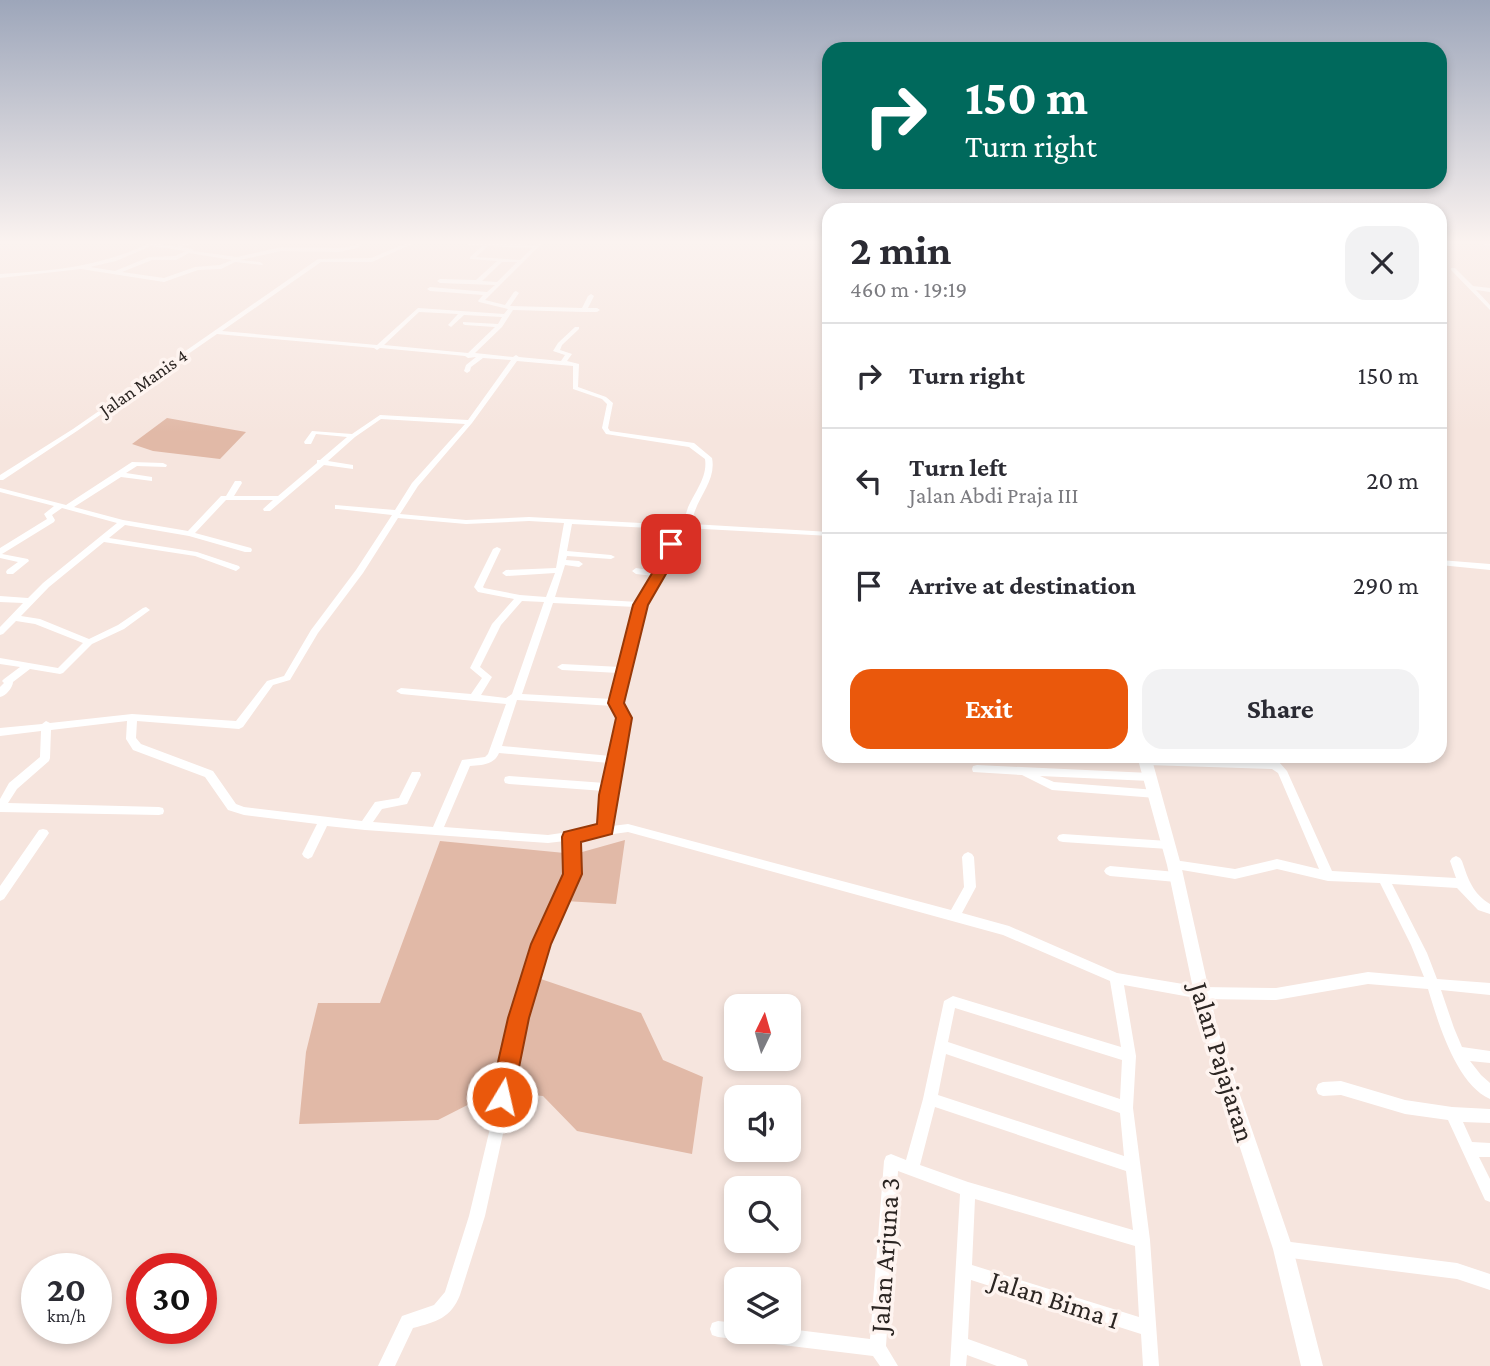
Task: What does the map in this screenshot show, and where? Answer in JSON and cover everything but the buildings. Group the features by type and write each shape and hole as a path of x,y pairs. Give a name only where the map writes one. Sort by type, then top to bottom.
{"main road":[{"name":"Jalan Pajajaran","path":"1147,765 1175,871 1210,1031 1283,1249 1312,1366"}],"street":[{"name":"Jalan Manis 4","path":"0,478 257,304"},
{"path":"487,304 597,310"},
{"path":"468,356 500,326 511,304"},
{"path":"584,310 587,304"},
{"path":"377,348 418,310 507,316"},
{"path":"451,325 463,313"},
{"path":"465,323 500,326"},
{"path":"564,362 569,354 556,351 577,328"},
{"path":"216,332 468,356 516,357 578,366 575,388 608,400 610,407 605,431 682,443 703,452 709,462 710,471 689,513 688,526"},
{"path":"467,371 468,366 481,357"},
{"path":"0,732 132,717 236,726 270,683 283,680 288,675 314,632 415,485 470,422 516,357"},
{"path":"267,509 320,462 380,417 470,422"},
{"path":"308,442 314,432 353,436"},
{"path":"320,462 350,467"},
{"path":"0,554 51,520 48,514 136,464 163,465"},
{"path":"119,474 149,479"},
{"path":"190,534 229,496 238,483"},
{"path":"0,490 122,522 190,534 248,550"},
{"path":"229,496 281,498"},
{"path":"338,507 466,522 510,520 822,534"},
{"path":"505,529 510,520"},
{"path":"0,632 28,601 122,522"},
{"path":"437,831 466,763 488,760 495,749 551,600 562,562 568,523"},
{"path":"606,829 614,760 624,718 616,703 623,670 641,605 667,560 674,528"},
{"path":"102,539 197,554 236,568"},
{"path":"497,549 478,587 520,598 641,605"},
{"path":"0,554 25,561 10,572"},
{"path":"506,573 562,562 611,557"},
{"path":"562,562 579,564"},
{"path":"1447,563 1490,567"},
{"path":"636,571 659,574"},
{"path":"474,698 486,677 475,668 497,624 520,598"},
{"path":"0,599 28,601"},
{"path":"0,662 60,671 89,642 121,627 146,610"},
{"path":"13,618 37,621 89,642"},
{"path":"562,667 623,670"},
{"path":"0,694 8,682 26,668"},
{"path":"401,691 507,701 514,697 616,703"},
{"path":"132,717 131,739 137,747 209,774 232,807 365,826 548,839 628,828 1005,930 1116,978 1201,993 1276,994 1368,978 1490,989"},
{"path":"46,725 46,758 13,786 0,808 159,811"},
{"path":"495,749 614,760"},
{"path":"977,769 1027,774 1147,765 1275,765 1282,771 1328,876"},
{"path":"1027,774 1052,786 1156,794"},
{"path":"365,826 379,805 403,801 416,775"},
{"path":"509,780 610,787"},
{"path":"308,855 324,821"},
{"path":"0,896 43,833"},
{"path":"386,1366 408,1322 441,1311 449,1304 477,1216 499,1120 504,1075 519,1018 541,944 572,874 571,837"},
{"path":"1063,838 1168,845"},
{"path":"954,916 970,887 968,857"},
{"path":"1456,861 1464,885 1482,906 1490,909"},
{"path":"1110,871 1235,874 1277,864 1328,876 1464,885"},
{"path":"1384,880 1422,955 1459,1053 1471,1075 1490,1092"},
{"path":"1116,978 1129,1056 1126,1108 1142,1240 1151,1366"},
{"path":"1129,1056 960,1002 949,1005 930,1099 911,1169 968,1189 1142,1240"},
{"path":"941,1046 1126,1108"},
{"path":"1459,1053 1490,1057"},
{"path":"1323,1088 1340,1088 1405,1107 1490,1116"},
{"path":"930,1099 1134,1166"},
{"path":"1452,1114 1490,1195"},
{"path":"1468,1149 1490,1150"},
{"name":"Jalan Arjuna 3","path":"878,1348 891,1161 911,1169"},
{"path":"958,1366 968,1189"},
{"path":"1283,1249 1457,1271 1490,1282"},
{"name":"Jalan Bima 1","path":"963,1270 1147,1328"},
{"path":"718,1329 724,1330"},
{"path":"801,1339 878,1348 890,1366"},
{"path":"960,1344 1020,1366"}],"shaded area":[{"path":"167,418 246,432 220,459 153,451 132,444"},
{"path":"625,840 616,904 565,901 532,976 641,1013 663,1060 703,1077 692,1154 577,1131 543,1096 493,1092 438,1120 299,1124 306,1052 318,1003 380,1003 440,841 575,854"}],"route":[{"path":"502,1097 504,1075 541,944 572,874 571,837 606,829 608,795 624,718 616,703 628,648 641,605 667,560 671,544"}]}
